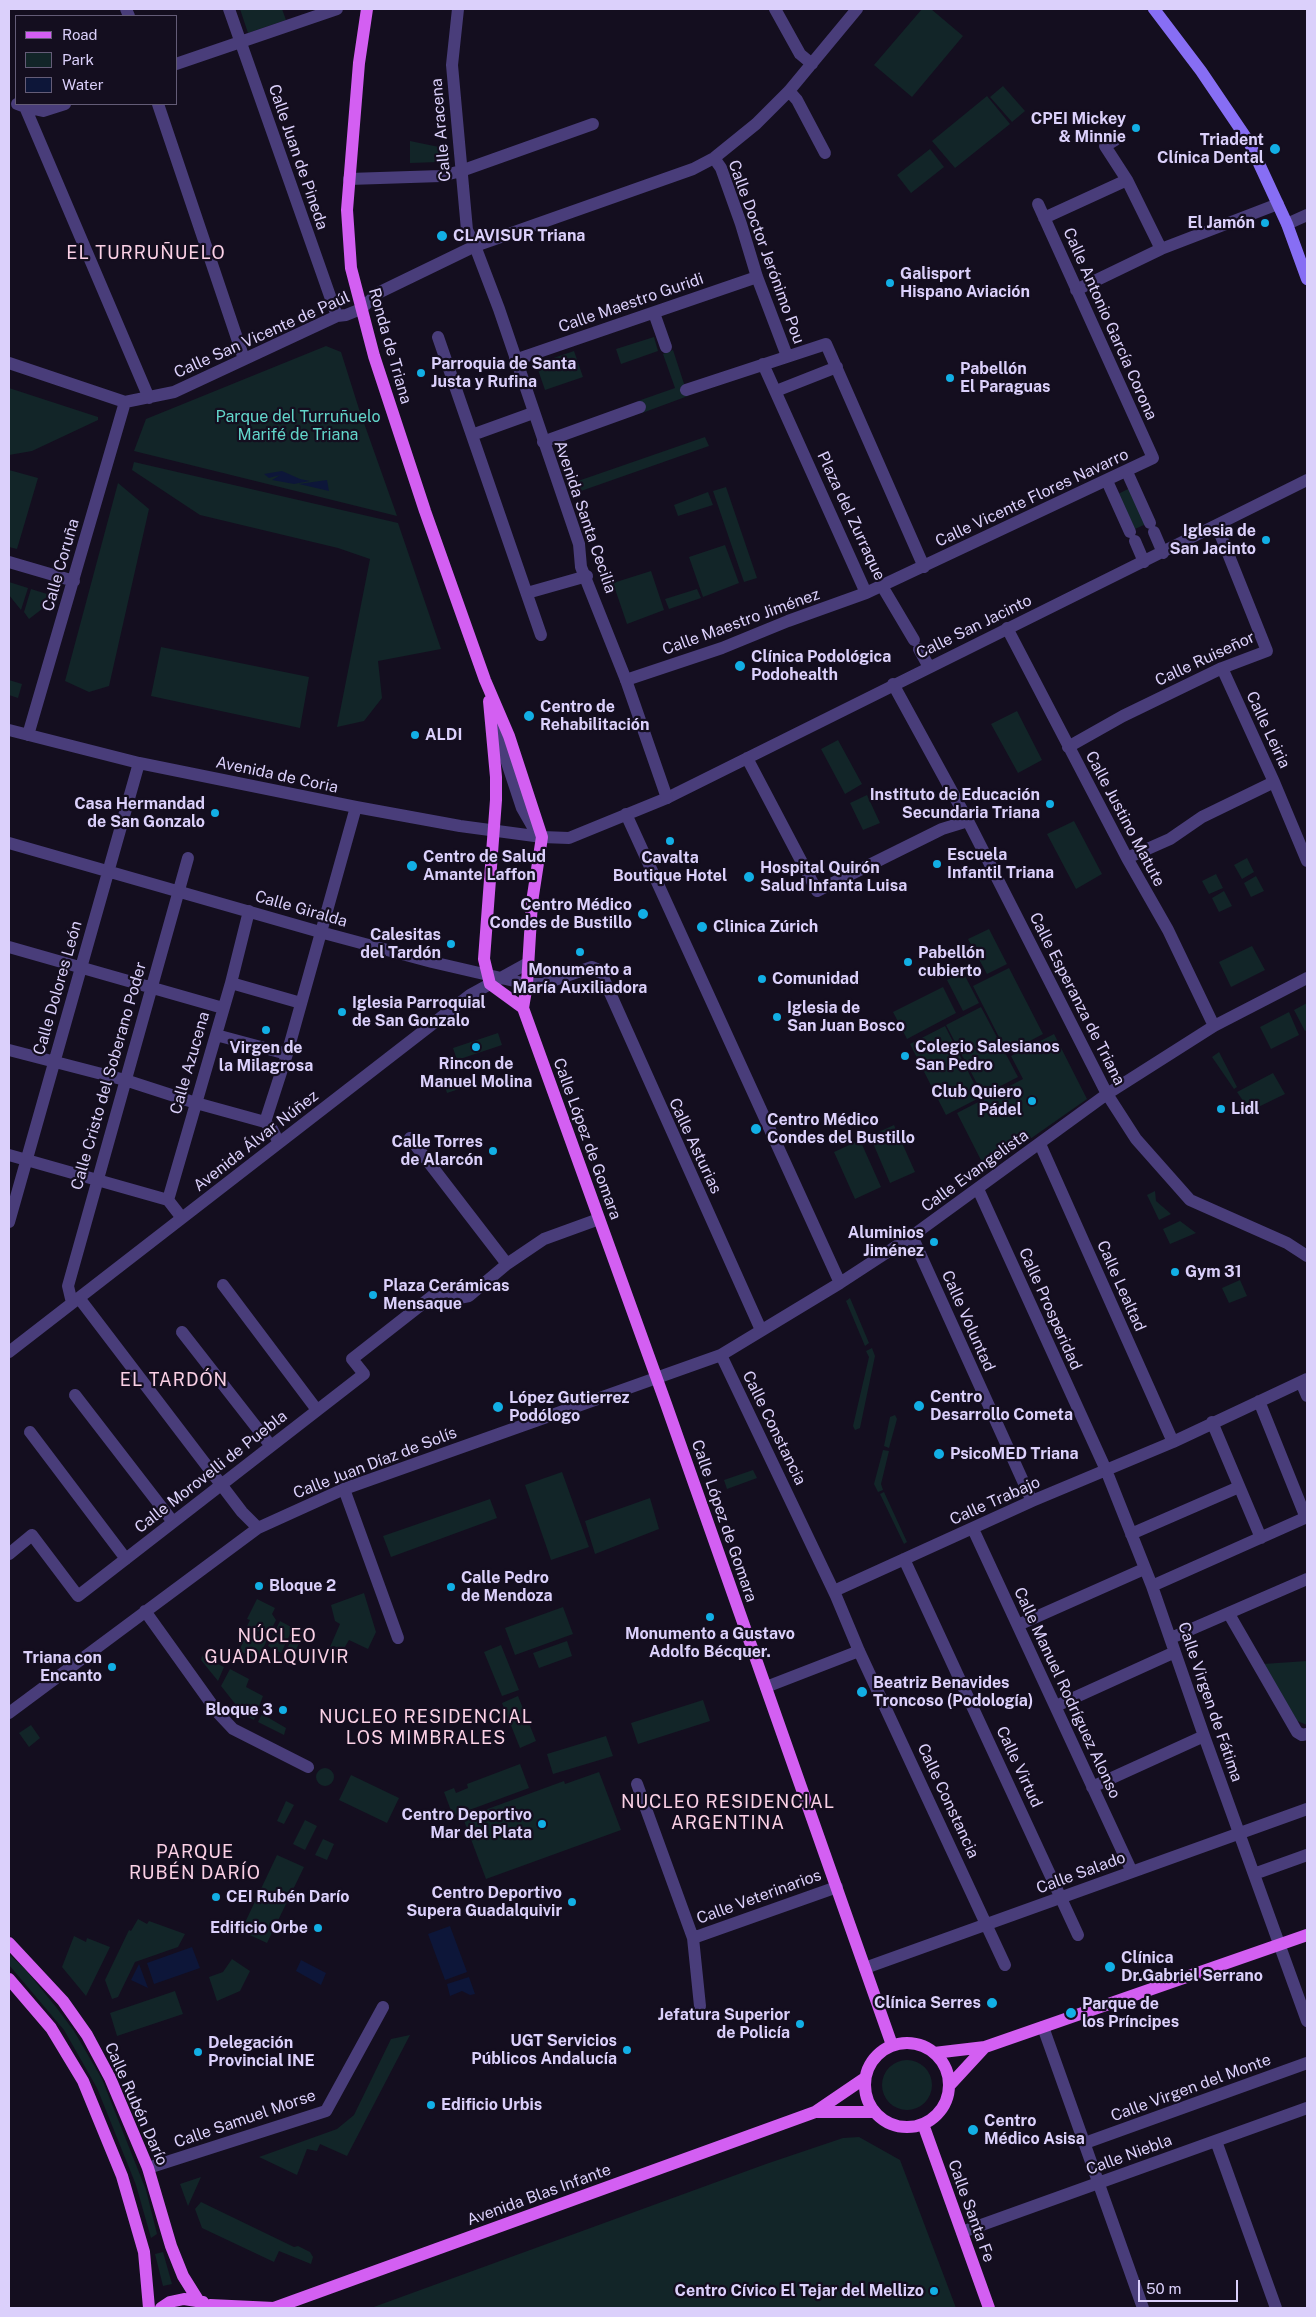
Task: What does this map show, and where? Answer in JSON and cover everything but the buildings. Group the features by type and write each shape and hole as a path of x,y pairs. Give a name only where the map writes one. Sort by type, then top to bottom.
{"main road":[{"name":"Ronda de Triana","path":"367,9 359,63 347,210 351,268 374,356 425,511 485,680 509,736 540,837"},
{"path":"1154,9 1201,71 1249,142 1287,224 1307,279"},
{"name":"Ronda de Triana","path":"485,680 492,715 496,777 494,831 484,948 492,979"},
{"path":"523,1008 527,984 532,902 540,837"},
{"path":"492,979 523,1008"},
{"name":"Calle López de Gomara","path":"523,1008 657,1380 892,2045"},
{"path":"934,2053 985,2047 1307,1935"},
{"name":"Calle Rubén Darío","path":"9,1943 63,2001 87,2035 110,2078 148,2168 173,2252 183,2276 207,2304"},
{"path":"9,1979 51,2028 83,2081 122,2176 144,2252 149,2308"},
{"path":"914,2044 934,2053 942,2062 949,2086 945,2102 936,2115 923,2124 910,2127 896,2126 884,2121 874,2112 866,2096 865,2078 870,2064 879,2053 892,2045 914,2044"},
{"path":"949,2086 985,2047"},
{"name":"Avenida Blas Infante","path":"274,2308 815,2112 865,2078"},
{"name":"Avenida Blas Infante","path":"815,2112 874,2112"},
{"name":"Calle Santa Fe","path":"923,2124 989,2308"},
{"path":"161,2308 170,2302 184,2298 207,2304 274,2308"}],"street":[{"name":"Calle Juan de Pineda","path":"229,9 337,316"},
{"path":"178,63 335,9"},
{"name":"Calle Aracena","path":"458,9 452,65 467,230 475,246"},
{"path":"775,9 800,54 812,64"},
{"name":"Calle San Vicente de Paúl","path":"124,402 174,392 337,316 346,316 361,309 378,293 475,246 693,169 714,158 756,124 789,91 857,9"},
{"path":"789,91 797,100 825,153"},
{"path":"20,105 44,111 63,105"},
{"path":"20,105 149,398"},
{"path":"158,105 244,358"},
{"path":"350,179 441,176 461,171 593,124"},
{"path":"1115,140 1105,146 1127,180 1161,249"},
{"name":"Calle Doctor Jerónimo Pou","path":"714,158 721,168 757,277 787,356"},
{"path":"1044,218 1127,180"},
{"name":"Calle Antonio García Corona","path":"1038,204 1153,458"},
{"path":"1076,290 1161,249 1278,204"},
{"path":"1287,224 1307,215"},
{"name":"Avenida Santa Cecilia","path":"475,246 579,544 581,567 587,576 626,680 666,798"},
{"name":"Calle Maestro Guridi","path":"515,360 757,277"},
{"path":"654,313 666,348"},
{"path":"438,337 541,635"},
{"path":"686,390 826,344 924,567"},
{"path":"9,364 124,402"},
{"name":"Plaza del Zurraque","path":"763,364 866,593 924,567"},
{"path":"776,391 837,367"},
{"name":"Calle Coruña","path":"28,735 74,581 124,402"},
{"path":"543,442 640,407"},
{"path":"472,434 533,413"},
{"name":"Calle Vicente Flores Navarro","path":"924,567 1153,458"},
{"path":"1127,472 1163,552"},
{"name":"Calle San Jacinto","path":"540,837 569,838 666,798 1307,480"},
{"path":"1108,481 1144,562"},
{"name":"Calle Ruiseñor","path":"1068,747 1123,716 1222,668 1267,651 1217,526"},
{"path":"9,562 74,581"},
{"path":"527,594 587,576"},
{"path":"882,586 929,667"},
{"name":"Calle Maestro Jiménez","path":"626,680 722,648 788,621 866,593"},
{"name":"Calle Justino Matute","path":"1007,628 1127,858 1168,930 1214,1026"},
{"name":"Calle Leiria","path":"1222,668 1274,782 1307,861"},
{"name":"Calle Esperanza de Triana","path":"893,684 968,821 1107,1094 1136,1139 1190,1200 1287,1243 1307,1256"},
{"name":"Ronda de Triana","path":"492,715 522,808 540,837"},
{"name":"Avenida de Coria","path":"9,730 139,763 356,808 540,837"},
{"path":"747,758 815,888 821,890 942,829 968,821"},
{"name":"Calle Dolores León","path":"9,1222 139,763"},
{"path":"1127,858 1170,839 1202,817 1274,782"},
{"path":"265,1122 356,808"},
{"path":"626,814 840,1283"},
{"name":"Calle Giralda","path":"9,843 492,979 527,984 543,984 592,967 602,975"},
{"name":"Calle Cristo del Soberano Poder","path":"75,1301 68,1286 96,1180 188,858"},
{"name":"Calle Azucena","path":"168,1200 231,983 249,911"},
{"path":"9,947 223,1008"},
{"name":"Avenida Álvar Núñez","path":"9,1352 470,995 492,979 528,963"},
{"name":"Calle Asturias","path":"602,975 761,1330"},
{"name":"Calle Evangelista","path":"657,1380 721,1355 840,1283 912,1236 1107,1094 1214,1026 1307,978"},
{"path":"231,983 301,1003"},
{"path":"216,1035 286,1054"},
{"path":"9,1050 125,1080 196,1104 265,1122 272,1129 279,1143"},
{"path":"410,1138 507,1264 544,1239 599,1219"},
{"name":"Calle Lealtad","path":"1040,1144 1173,1442"},
{"path":"9,1155 168,1200 182,1218"},
{"name":"Calle Prosperidad","path":"978,1189 1106,1470"},
{"name":"Calle Voluntad","path":"912,1236 1032,1501"},
{"name":"Calle Morovelli de Puebla","path":"9,1554 32,1535 78,1596 364,1374 352,1359 435,1294 468,1296 507,1264"},
{"path":"223,1285 317,1410"},
{"path":"75,1301 221,1485 258,1528"},
{"path":"182,1332 271,1446"},
{"name":"Calle Constancia","path":"721,1355 834,1591 860,1652 1006,1965"},
{"name":"Calle Juan Díaz de Solís","path":"9,1714 258,1528 344,1489 602,1397 657,1380"},
{"path":"1304,1381 1307,1396"},
{"name":"Calle Trabajo","path":"834,1591 1032,1501 1173,1442 1212,1422 1304,1381"},
{"path":"75,1394 173,1522"},
{"path":"1152,1586 1307,1517 1259,1401"},
{"path":"1212,1422 1261,1538"},
{"path":"30,1432 126,1559"},
{"name":"Calle Virgen de Fátima","path":"1106,1470 1171,1638 1204,1736 1307,2021"},
{"path":"1131,1534 1239,1487"},
{"path":"344,1489 398,1638"},
{"name":"Calle Manuel Rodríguez Alonso","path":"973,1528 1132,1872"},
{"name":"Calle Virtud","path":"904,1559 1078,1935"},
{"path":"1018,1625 1144,1569"},
{"path":"1171,1638 1307,1579"},
{"path":"145,1611 218,1713 233,1729 308,1767"},
{"path":"1229,1614 1297,1732 1305,1735"},
{"path":"766,1688 860,1652"},
{"path":"1056,1706 1175,1652"},
{"path":"1092,1787 1204,1736"},
{"path":"637,1784 693,1938 700,2006"},
{"name":"Calle Salado","path":"865,1968 1307,1809"},
{"path":"1254,1874 1307,1855"},
{"name":"Calle Veterinarios","path":"693,1938 836,1887"},
{"name":"Calle Samuel Morse","path":"148,2168 326,2111 383,2008"},
{"path":"1043,2027 1143,2308"},
{"name":"Calle Virgen del Monte","path":"1085,2143 1307,2063"},
{"name":"Calle Niebla","path":"962,2232 1307,2108"},
{"path":"1216,2141 1276,2308"}],"green space":[{"path":"240,9 282,9 286,20 248,33"},
{"path":"922,9 931,9 963,36 912,97 874,65"},
{"path":"1003,86 1025,111 1012,122 990,97"},
{"path":"987,96 1010,124 955,168 932,141"},
{"path":"410,141 439,147 439,162 410,163"},
{"path":"930,149 944,167 911,193 897,175"},
{"path":"654,337 658,351 621,364 616,349"},
{"name":"Parque del Turruñuelo Marifé de Triana","path":"326,346 341,352 397,516 134,451 146,419"},
{"path":"673,350 688,396 642,413 638,401 675,388 663,354"},
{"path":"574,351 583,377 545,390 536,364"},
{"path":"9,388 98,417 98,420 32,451 9,455"},
{"path":"705,437 709,446 581,491 578,481"},
{"path":"134,462 398,523 441,649 378,661 382,698 364,721 337,727 370,559 338,548 200,515 132,470"},
{"path":"9,470 38,478 17,549 9,547"},
{"path":"118,483 149,509 109,686 89,692 65,681"},
{"path":"726,487 757,578 744,582 713,491"},
{"path":"1130,488 1146,524 1135,529 1118,494"},
{"path":"708,492 713,505 678,516 674,505"},
{"path":"725,545 739,583 703,597 689,557"},
{"path":"651,571 664,610 627,624 613,583"},
{"path":"9,582 28,588 21,610 9,595"},
{"path":"31,589 47,594 42,609 29,619 24,612"},
{"path":"697,589 701,598 669,609 665,599"},
{"path":"161,647 309,677 300,728 151,696"},
{"path":"9,680 22,684 18,698 9,695"},
{"path":"1017,711 1042,760 1018,773 991,724"},
{"path":"838,740 862,784 845,794 821,749"},
{"path":"867,795 880,823 863,830 850,803"},
{"path":"1074,821 1102,874 1076,889 1047,834"},
{"path":"1247,858 1254,872 1242,879 1234,865"},
{"path":"1216,874 1223,888 1209,894 1202,881"},
{"path":"1256,876 1264,891 1251,897 1244,883"},
{"path":"1224,891 1232,906 1219,912 1212,898"},
{"path":"989,929 1007,964 987,974 968,939"},
{"path":"1252,946 1265,970 1231,987 1219,962"},
{"path":"1009,968 1043,1034 1007,1053 973,986"},
{"path":"963,972 979,1003 963,1011 947,980"},
{"path":"943,987 956,1013 907,1039 893,1012"},
{"path":"1307,1003 1307,1030 1305,1031 1294,1010"},
{"path":"981,1007 1018,1077 983,1095 946,1025"},
{"path":"1289,1012 1299,1035 1271,1049 1260,1027"},
{"path":"945,1026 981,1097 946,1115 910,1044"},
{"path":"498,1033 502,1045 457,1060 453,1048"},
{"name":"Club Quiero Pádel","path":"1054,1034 1087,1099 986,1170 957,1113 1023,1079 1011,1056"},
{"path":"1219,1052 1237,1087 1234,1089 1212,1057"},
{"path":"1273,1073 1285,1094 1250,1111 1237,1092"},
{"path":"455,1076 459,1089 447,1093 443,1080"},
{"path":"894,1125 915,1172 890,1183 870,1136"},
{"path":"860,1140 881,1187 855,1199 834,1152"},
{"path":"1155,1191 1156,1201 1171,1214 1159,1220 1147,1195"},
{"path":"1180,1221 1196,1233 1170,1244 1163,1229"},
{"path":"1240,1280 1247,1296 1229,1303 1222,1288"},
{"path":"850,1298 869,1343 865,1346 846,1301"},
{"path":"872,1348 875,1356 860,1428 855,1430 853,1426 869,1357 866,1351"},
{"path":"895,1415 897,1419 889,1448 884,1446 890,1417"},
{"path":"883,1450 889,1451 881,1484 883,1490 878,1492 874,1484"},
{"path":"753,1470 757,1478 727,1489 724,1480"},
{"path":"562,1472 589,1547 551,1560 525,1485"},
{"path":"884,1492 907,1542 904,1544 880,1494"},
{"path":"650,1498 659,1529 595,1554 585,1521"},
{"path":"490,1499 497,1518 391,1557 383,1536"},
{"path":"364,1593 376,1632 368,1649 349,1640 343,1650 334,1646 330,1647 340,1624 335,1621 331,1605"},
{"path":"257,1599 275,1608 272,1614 276,1620 268,1636 247,1626 250,1620 247,1619"},
{"path":"563,1607 573,1634 515,1655 505,1628"},
{"path":"280,1621 293,1628 281,1653 268,1646"},
{"path":"296,1630 304,1633 293,1656 285,1653"},
{"path":"248,1631 267,1640 258,1659 239,1651"},
{"path":"567,1641 572,1656 539,1668 533,1653"},
{"path":"501,1645 519,1690 502,1696 484,1652"},
{"path":"202,1656 224,1667 218,1681 201,1660"},
{"path":"1307,1661 1307,1725 1295,1720 1263,1664"},
{"path":"230,1669 249,1679 246,1687 263,1696 254,1720 244,1715 221,1686"},
{"path":"518,1696 536,1741 520,1748 502,1703"},
{"path":"703,1700 710,1721 638,1744 631,1723"},
{"path":"262,1714 286,1728 284,1735 258,1722"},
{"path":"31,1725 40,1738 29,1747 19,1733"},
{"path":"606,1736 613,1756 553,1774 547,1754"},
{"path":"520,1764 529,1788 453,1816 444,1792 454,1788 456,1793 468,1788 467,1784"},
{"path":"325,1768 331,1771 334,1777 331,1783 325,1786 319,1783 316,1777 319,1771"},
{"name":"Centro Deportivo Mar del Plata","path":"599,1772 621,1830 486,1879 463,1818 564,1781 565,1784"},
{"path":"351,1775 399,1798 387,1823 339,1800"},
{"path":"286,1801 294,1805 284,1824 277,1821"},
{"path":"305,1820 317,1826 305,1850 293,1844"},
{"path":"323,1839 334,1844 327,1860 315,1855"},
{"path":"277,1855 304,1867 267,1943 241,1931"},
{"path":"138,1919 147,1924 149,1921 185,1934 178,1947 135,1962 118,1997 112,1999 105,1980 129,1930 131,1931"},
{"path":"74,1936 86,1942 87,1938 110,1947 86,1996 62,1967"},
{"path":"9,1954 26,1970 74,2031 102,2079 146,2190 157,2234 151,2238 136,2185 97,2088 64,2030 9,1965"},
{"path":"232,1959 250,1971 240,1991 217,2001 209,1977 223,1972"},
{"path":"175,1991 183,2014 117,2036 110,2013"},
{"path":"410,2035 347,2156 320,2144 317,2151 307,2149 297,2175 259,2157 337,2129 354,2115 391,2039"},
{"path":"902,2060 912,2060 925,2067 932,2080 932,2090 925,2103 912,2110 902,2110 893,2106 886,2099 882,2090 882,2080 886,2071 893,2064"},
{"path":"859,2137 900,2160 956,2308 371,2308 766,2164 843,2138"},
{"path":"201,2177 188,2206 180,2184"},
{"path":"201,2202 294,2247 298,2246 310,2252 313,2257 311,2264 279,2251 274,2262 202,2228 195,2209"},
{"path":"163,2252 172,2284 163,2286 155,2254"}],"water":[{"path":"282,471 310,481 294,484 272,480 280,475 269,478 264,474"},
{"path":"327,480 329,491 299,484"},
{"path":"450,1926 467,1972 445,1980 428,1934"},
{"path":"192,1947 200,1968 154,1984 147,1963"},
{"path":"301,1960 326,1973 321,1985 296,1971"},
{"path":"139,1964 148,1988 131,1980"},
{"path":"469,1977 475,1994 470,1995 462,1991 450,1996 447,1984"}],"place":[{"name":"CPEI Mickey & Minnie","path":"1136,128"},
{"name":"Triadent Clínica Dental","path":"1275,149"},
{"name":"El Jamón","path":"1265,223"},
{"name":"CLAVISUR Triana","path":"442,236"},
{"name":"Galisport Hispano Aviación","path":"890,283"},
{"name":"Parroquia de Santa Justa y Rufina","path":"421,373"},
{"name":"Pabellón El Paraguas","path":"950,378"},
{"name":"Iglesia de San Jacinto","path":"1266,540"},
{"name":"Clínica Podológica Podohealth","path":"740,666"},
{"name":"Centro de Rehabilitación","path":"529,716"},
{"name":"ALDI","path":"415,735"},
{"name":"Instituto de Educación Secundaria Triana","path":"1050,804"},
{"name":"Casa Hermandad de San Gonzalo","path":"215,813"},
{"name":"Cavalta Boutique Hotel","path":"670,841"},
{"name":"Escuela Infantil Triana","path":"937,864"},
{"name":"Centro de Salud Amante Laffon","path":"412,866"},
{"name":"Hospital Quirón Salud Infanta Luisa","path":"749,877"},
{"name":"Centro Médico Condes de Bustillo","path":"643,914"},
{"name":"Clinica Zúrich","path":"702,927"},
{"name":"Calesitas del Tardón","path":"451,944"},
{"name":"Monumento a María Auxiliadora","path":"580,952"},
{"name":"Pabellón cubierto","path":"908,962"},
{"name":"Comunidad","path":"762,979"},
{"name":"Iglesia Parroquial de San Gonzalo","path":"342,1012"},
{"name":"Iglesia de San Juan Bosco","path":"777,1017"},
{"name":"Virgen de la Milagrosa","path":"266,1030"},
{"name":"Rincon de Manuel Molina","path":"476,1047"},
{"name":"Colegio Salesianos San Pedro","path":"905,1056"},
{"name":"Club Quiero Pádel","path":"1032,1101"},
{"name":"Lidl","path":"1221,1109"},
{"name":"Centro Médico Condes del Bustillo","path":"756,1129"},
{"name":"Calle Torres de Alarcón","path":"493,1151"},
{"name":"Aluminios Jiménez","path":"934,1242"},
{"name":"Gym 31","path":"1175,1272"},
{"name":"Plaza Cerámicas Mensaque","path":"373,1295"},
{"name":"Centro Desarrollo Cometa","path":"919,1406"},
{"name":"López Gutierrez Podólogo","path":"498,1407"},
{"name":"PsicoMED Triana","path":"939,1454"},
{"name":"Bloque 2","path":"259,1586"},
{"name":"Calle Pedro de Mendoza","path":"451,1587"},
{"name":"Monumento a Gustavo Adolfo Bécquer.","path":"710,1617"},
{"name":"Triana con Encanto","path":"112,1667"},
{"name":"Beatriz Benavides Troncoso (Podología)","path":"862,1692"},
{"name":"Bloque 3","path":"283,1710"},
{"name":"Centro Deportivo Mar del Plata","path":"542,1824"},
{"name":"CEI Rubén Darío","path":"216,1897"},
{"name":"Centro Deportivo Supera Guadalquivir","path":"572,1902"},
{"name":"Edificio Orbe","path":"318,1928"},
{"name":"Clínica Dr.Gabriel Serrano","path":"1110,1967"},
{"name":"Clínica Serres","path":"992,2003"},
{"name":"Parque de los Príncipes","path":"1071,2013"},
{"name":"Jefatura Superior de Policía","path":"800,2024"},
{"name":"UGT Servicios Públicos Andalucía","path":"627,2050"},
{"name":"Delegación Provincial INE","path":"198,2052"},
{"name":"Edificio Urbis","path":"431,2105"},
{"name":"Centro Médico Asisa","path":"973,2130"},
{"name":"Centro Cívico El Tejar del Mellizo","path":"934,2291"}],"district":[{"name":"EL TURRUÑUELO","path":"146,253"},
{"name":"EL TARDÓN","path":"174,1380"},
{"name":"NÚCLEO GUADALQUIVIR","path":"277,1646"},
{"name":"NUCLEO RESIDENCIAL LOS MIMBRALES","path":"426,1727"},
{"name":"NUCLEO RESIDENCIAL ARGENTINA","path":"728,1812"},
{"name":"PARQUE RUBÉN DARÍO","path":"195,1862"}]}
